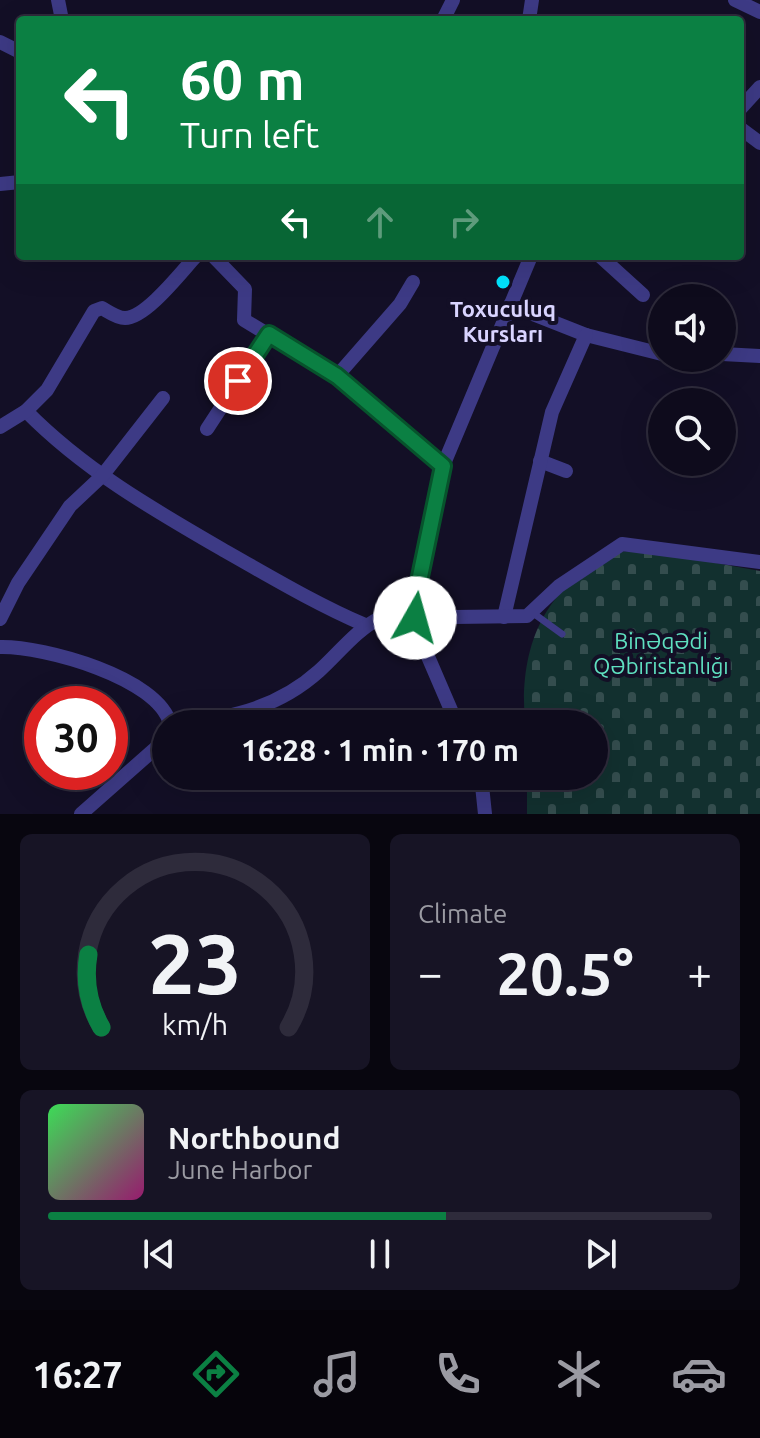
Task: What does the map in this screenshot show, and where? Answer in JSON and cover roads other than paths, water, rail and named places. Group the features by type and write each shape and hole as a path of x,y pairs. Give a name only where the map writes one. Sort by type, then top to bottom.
{"street":[{"path":"735,0 760,12"},
{"path":"744,105 760,87"},
{"path":"0,427 26,411 47,390 94,311 102,308 122,318 131,317 146,309 192,260"},
{"path":"217,260 245,289 244,320 337,376 443,466"},
{"path":"451,710 425,653 415,618 417,591 443,466 529,260"},
{"path":"604,260 643,295"},
{"path":"337,376 400,304 413,282"},
{"path":"510,305 586,335 648,350"},
{"path":"207,429 269,334"},
{"path":"504,617 540,461 562,386 586,335"},
{"path":"736,355 760,356"},
{"path":"0,619 18,583 70,506 102,476 163,398"},
{"path":"26,411 102,476 143,504 318,605 365,625"},
{"path":"540,461 566,471"},
{"path":"256,710 273,704 316,673 365,625 392,616 504,617 533,613 559,586 622,544 760,562"},
{"path":"0,647 44,652 134,685 167,710"},
{"path":"81,814 152,751"},
{"path":"482,790 485,814"}],"lane":[{"path":"533,613 562,634"}],"place":[{"name":"Toxuculuq Kursları","path":"503,282"}],"park label":[{"name":"Binəqədi Qəbiristanlığı","path":"661,652"}]}
